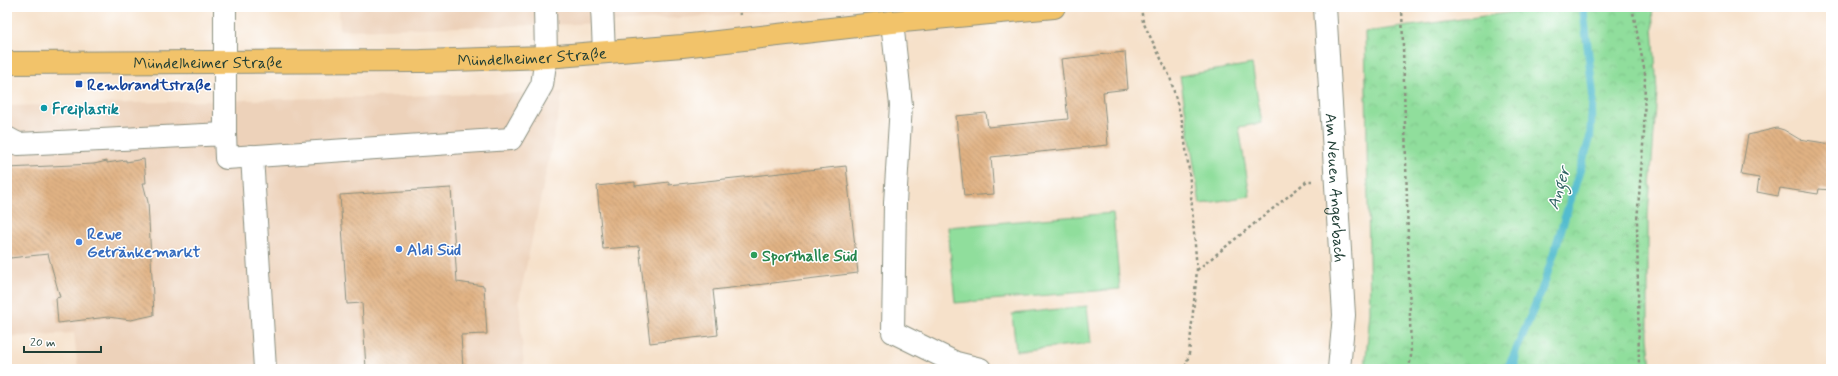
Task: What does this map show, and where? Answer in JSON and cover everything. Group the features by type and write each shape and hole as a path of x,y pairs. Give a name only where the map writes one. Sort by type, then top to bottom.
{"main road":[{"name":"Mündelheimer Straße","path":"7,63 421,61 546,57 682,46 892,22 1054,7"}],"street":[{"path":"225,7 226,158 511,139 542,85 546,57 545,7"},
{"path":"602,7 604,52"},
{"name":"Am Neuen Angerbach","path":"1325,7 1337,181 1344,315 1339,369"},
{"path":"892,22 901,105 895,203 893,332 956,363 980,369"},
{"path":"7,138 18,144 225,134"},
{"path":"252,156 265,369"}],"path":[{"path":"1141,7 1143,22 1170,77 1182,121 1194,213 1198,270 1189,354 1185,369"},
{"path":"1402,7 1411,356 1409,369"},
{"path":"1632,7 1644,73 1644,134 1637,221 1639,369"},
{"path":"1198,270 1307,181 1337,181"}],"shaded area":[{"path":"339,7 788,7 789,11 582,24 340,30"},
{"path":"563,92 519,301 524,369 78,369 74,333 7,337 7,106"}],"green space":[{"path":"1552,7 1652,7 1657,92 1648,215 1648,336 1651,369 1365,369 1370,312 1365,32"},
{"path":"1252,64 1262,123 1239,127 1250,196 1200,204 1180,76"},
{"path":"1113,213 1120,289 955,303 948,227"},
{"path":"1087,306 1091,343 1016,351 1012,314"}],"building":[{"path":"1125,52 1128,89 1103,92 1108,145 991,157 994,194 964,196 956,116 986,113 988,127 1068,119 1061,59"},
{"path":"1777,128 1784,130 1799,139 1831,144 1831,190 1819,189 1818,194 1780,188 1778,196 1757,192 1759,178 1741,175 1748,135"},
{"name":"Rewe Getränkemarkt","path":"144,159 146,183 143,183 148,202 154,315 131,320 108,317 58,323 56,298 60,297 48,254 10,258 7,236 7,168 94,164 107,161 107,163 126,160 126,162"},
{"name":"Sporthalle Süd","path":"846,166 858,273 713,290 718,335 650,343 639,246 603,249 597,186 635,182 635,186 669,182 669,185"},
{"name":"Aldi Süd","path":"451,188 457,282 484,286 487,334 461,335 463,369 366,369 362,303 347,304 340,195"}],"waterway":[{"name":"Anger","path":"1507,369 1544,284 1590,138 1593,94 1583,7"},
{"path":"1515,354 1516,369"}],"place":[{"name":"Rembrandtstraße","path":"79,84"},
{"name":"Freiplastik","path":"44,108"},
{"name":"Rewe Getränkemarkt","path":"79,242"},
{"name":"Aldi Süd","path":"399,249"},
{"name":"Sporthalle Süd","path":"754,255"}]}
